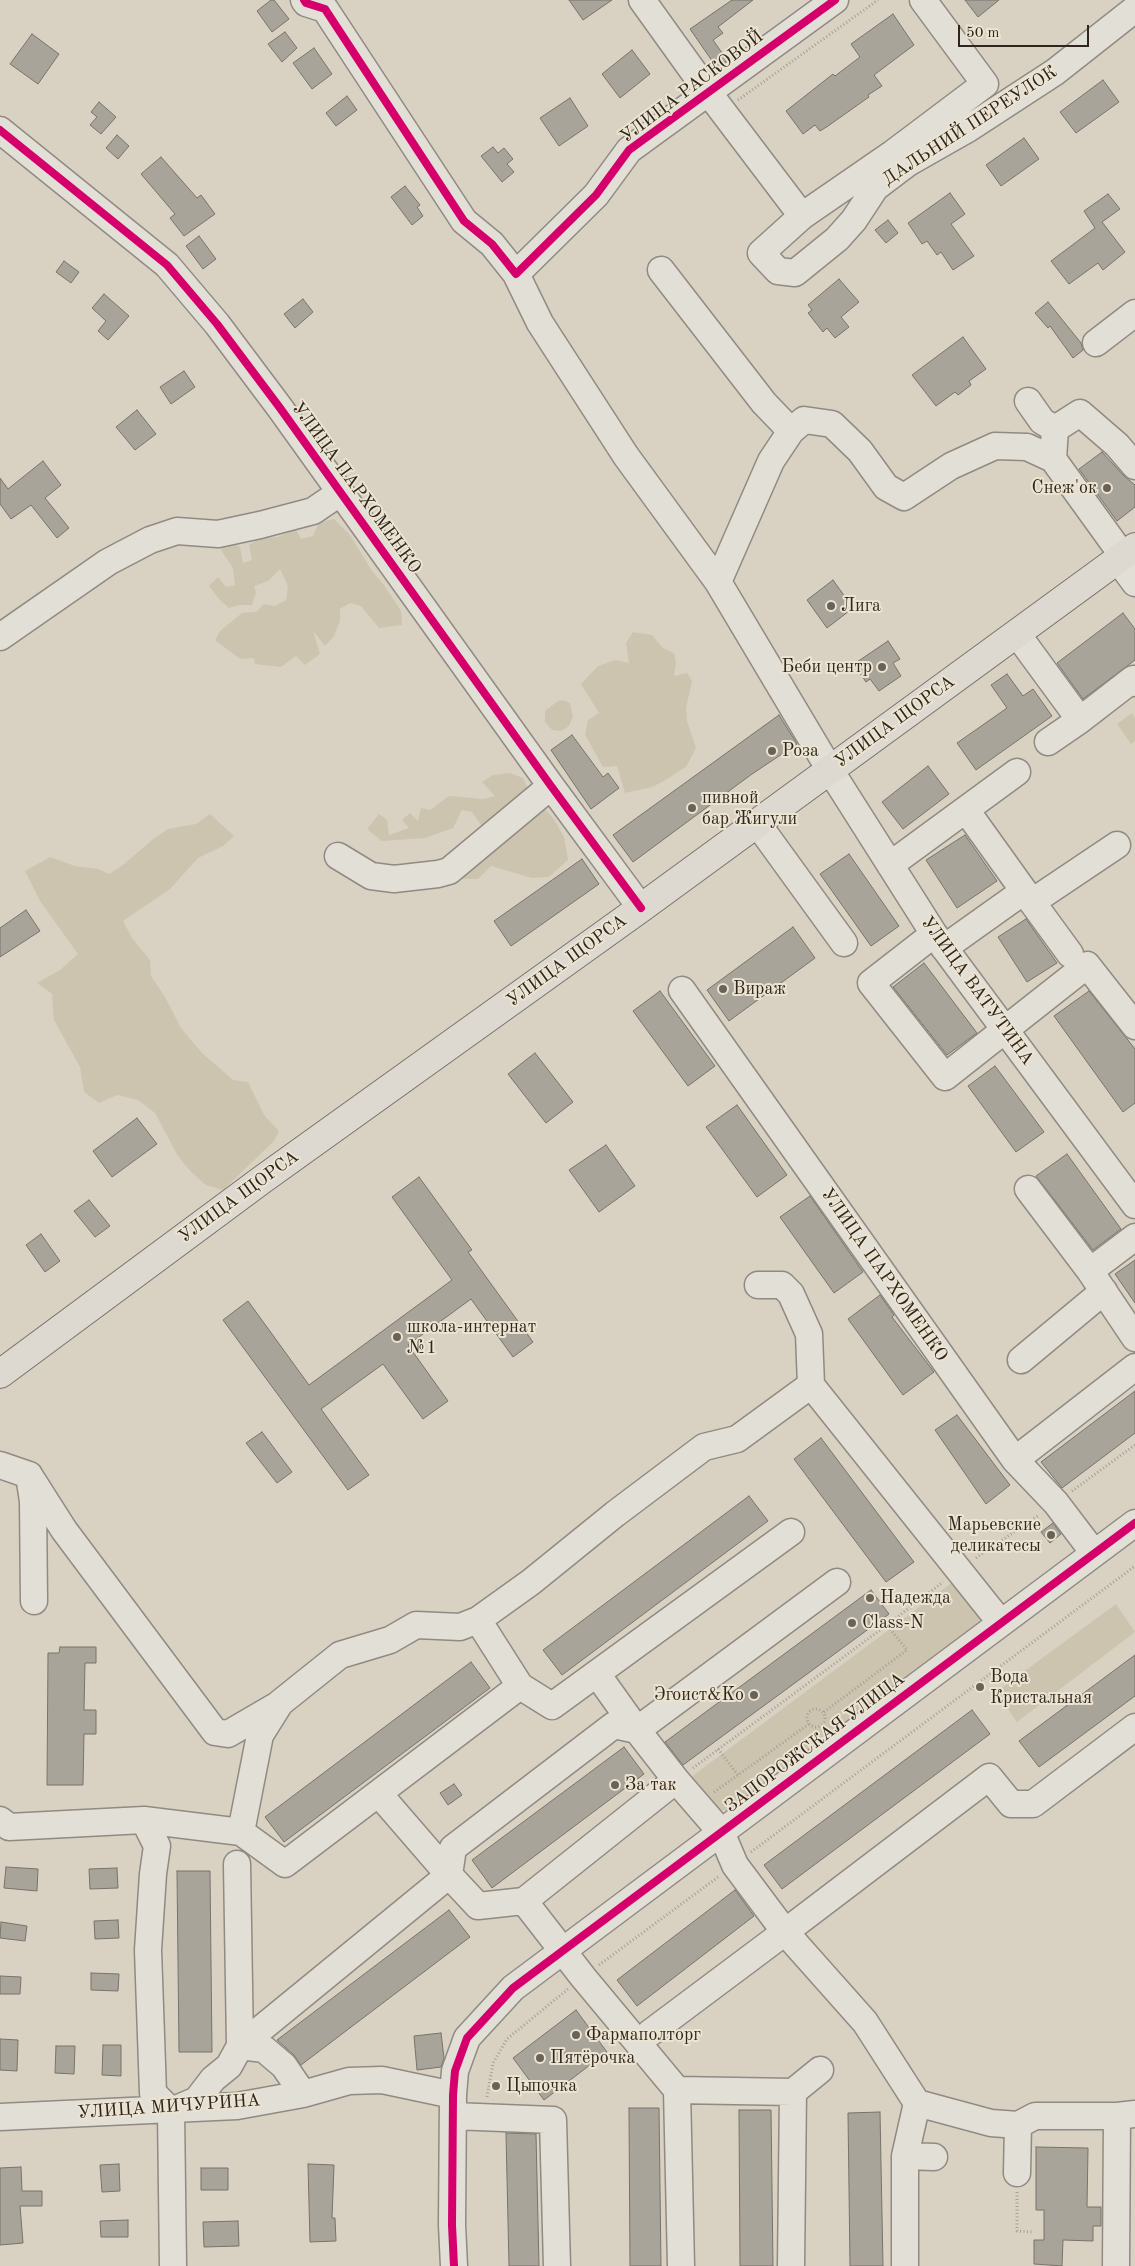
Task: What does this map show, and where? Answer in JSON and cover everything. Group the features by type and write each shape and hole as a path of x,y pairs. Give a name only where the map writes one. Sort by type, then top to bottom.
{"main road":[{"name":"УЛИЦА ЩОРСА","path":"0,1374 263,1179 642,908 1125,555"}],"street":[{"name":"УЛИЦА ВАТУТИНА","path":"304,0 306,3 325,9 464,220 492,244 516,274 540,323 626,456 718,582 830,770 939,941 1135,1204"},
{"path":"642,0 715,102 802,216 892,154 985,84 924,0"},
{"name":"УЛИЦА РАСКОВОЙ","path":"516,274 596,195 629,150 715,102 835,0"},
{"name":"ДАЛЬНИЙ ПЕРЕУЛОК","path":"802,216 761,253 778,271 794,273 837,239 854,220 875,188 908,163 966,130 1055,72 1135,9"},
{"name":"УЛИЦА ПАРХОМЕНКО","path":"0,130 167,265 217,324 551,786 642,908"},
{"path":"661,270 764,402 791,431"},
{"path":"1096,343 1135,313"},
{"path":"1028,401 1042,421 1055,429"},
{"path":"1055,429 1080,413 1117,445 1135,466"},
{"path":"718,582 771,461 791,431 804,420 832,424 860,451 886,487 904,497 951,466 996,446 1028,448 1053,459 1125,555 1135,583"},
{"path":"1053,459 1055,429"},
{"path":"0,637 108,562 150,540 177,531 218,534 260,526 298,513 313,511 340,492"},
{"path":"1017,634 1080,720"},
{"path":"1048,742 1134,680"},
{"path":"890,865 1017,772"},
{"path":"338,856 371,876 394,879 449,871 551,786"},
{"path":"966,810 1070,954"},
{"path":"757,823 844,943"},
{"path":"1117,845 1028,896 939,941 871,983 945,1077 1087,965 1135,1026"},
{"name":"УЛИЦА ПАРХОМЕНКО","path":"682,990 1015,1460 1056,1503 1094,1553"},
{"path":"1028,1189 1097,1281 1135,1338"},
{"path":"1021,1360 1097,1281 1135,1237"},
{"path":"758,1285 782,1285 791,1294 809,1334 811,1385 1001,1623"},
{"path":"1015,1460 1135,1367"},
{"path":"0,1465 29,1474 64,1530 215,1732 228,1734 280,1703 340,1655 390,1640 416,1625 460,1626 478,1620 704,1446 738,1439 811,1385"},
{"path":"29,1474 33,1501 34,1601"},
{"name":"ЗАПОРОЖСКАЯ УЛИЦА","path":"454,2266 452,2225 453,2106 455,2071 467,2038 513,1988 1135,1523"},
{"path":"33,1554 64,1530"},
{"path":"478,1620 520,1686 552,1706 791,1532"},
{"path":"171,2111 197,2100 212,2079 229,2066 240,2046 448,1875 453,1848 614,1725 637,1730 837,1582"},
{"path":"597,1674 676,1780 721,1832 735,1864 785,1932 865,2022 917,2103 991,2123 1018,2125 1035,2116 1126,2115 1116,2266"},
{"path":"0,1820 9,1827 144,1820 241,1832 285,1864 520,1686"},
{"path":"241,1832 260,1735 280,1703"},
{"path":"650,2033 989,1777 1011,1804 1034,1804 1135,1727"},
{"path":"378,1794 448,1875 478,1906 524,1901 676,1780"},
{"path":"144,1820 157,1846 153,1874 148,1950 154,2093 171,2111 173,2266"},
{"path":"237,1864 240,2046"},
{"path":"524,1901 583,1977 677,2090 681,2266"},
{"path":"240,2046 264,2049 284,2066 303,2094"},
{"path":"677,2090 793,2092 820,2070"},
{"name":"УЛИЦА МИЧУРИНА","path":"0,2117 171,2111 237,2106 303,2094 349,2081 382,2080 486,2117 553,2120 556,2266"},
{"path":"791,2266 793,2092"},
{"path":"905,2266 905,2156 917,2103"},
{"path":"1017,2173 1018,2125"},
{"path":"905,2156 934,2157"}],"path":[{"path":"715,102 878,0"},
{"path":"676,1780 887,1625 958,1570 1056,1503 1135,1445"},
{"path":"486,2117 487,2090 493,2063 507,2039 583,1977 1135,1566"},
{"path":"824,1712 907,1650 887,1625"},
{"path":"812,1710 824,1712 826,1719 822,1726 815,1728 809,1724 807,1716 812,1710"},
{"path":"697,1804 809,1724"},
{"path":"718,1749 738,1775"},
{"path":"1017,2173 1018,2231 1033,2232"}],"shaded area":[{"path":"334,519 350,535 372,571 401,611 402,625 379,628 361,606 350,603 340,609 340,621 334,636 325,646 313,631 320,654 305,665 296,656 281,667 255,664 254,658 240,659 215,640 220,631 242,613 256,612 264,604 275,606 286,600 288,586 280,569 268,581 254,586 256,592 252,605 240,605 229,608 209,586 218,577 226,587 235,585 233,568 221,550 226,541 240,547 243,563 252,560 249,545 261,538 278,537 296,529 301,539 313,536 319,522"},
{"path":"633,632 652,635 663,648 674,653 676,663 674,676 687,673 692,681 686,708 687,721 696,748 686,767 664,781 652,787 625,793 617,766 603,767 585,735 588,720 599,713 581,684 598,666 615,660 629,663 626,643"},
{"path":"563,700 570,703 573,716 569,726 561,731 552,730 545,722 545,711 558,701"},
{"path":"1132,713 1135,718 1135,741 1131,744 1117,724"},
{"path":"510,773 523,778 531,795 554,819 564,837 568,860 549,877 532,878 491,866 478,879 458,879 491,839 472,812 462,810 453,828 425,838 382,841 367,829 379,814 387,820 389,835 409,828 402,820 410,813 418,821 421,808 430,810 449,796 483,799 495,796 482,782 493,775"},
{"path":"210,814 234,836 223,846 198,858 170,889 123,921 132,938 150,960 151,976 165,997 181,1028 202,1053 233,1080 248,1082 264,1115 279,1131 274,1141 223,1190 206,1185 190,1171 178,1156 155,1113 138,1100 117,1095 99,1103 84,1092 80,1067 54,1020 52,994 37,983 60,970 78,954 40,901 25,871 50,857 75,866 98,869 109,874 168,829 196,824"},
{"path":"957,1579 988,1618 732,1811 713,1809 687,1780"},
{"path":"1116,1604 1135,1632 1017,1722 996,1692"}],"building":[{"path":"271,0 274,0 289,19 272,32 257,11"},
{"path":"569,0 612,0 583,20"},
{"path":"732,0 753,0 718,27 723,33 713,40 727,60 717,68 690,29"},
{"path":"965,0 999,0 978,17"},
{"path":"893,14 914,45 874,75 882,86 868,95 869,97 820,131 815,125 803,134 786,111 833,74 835,76 860,57 851,44"},
{"path":"285,32 297,48 282,62 268,44"},
{"path":"32,34 59,54 38,84 10,64"},
{"path":"314,48 332,74 312,89 293,63"},
{"path":"632,50 650,74 620,98 602,74"},
{"path":"1103,80 1119,102 1076,133 1060,112"},
{"path":"347,96 357,110 336,126 326,113"},
{"path":"570,98 588,126 559,146 540,118"},
{"path":"99,102 116,117 101,134 90,125 97,117 91,112"},
{"path":"117,135 129,146 118,159 106,148"},
{"path":"1024,138 1039,159 1001,186 986,165"},
{"path":"493,147 498,153 504,148 513,159 507,164 514,172 502,182 481,156"},
{"path":"161,157 197,198 201,195 215,214 184,236 170,218 175,214 141,174"},
{"path":"405,186 420,205 417,207 423,216 412,225 391,197"},
{"path":"950,193 965,214 951,224 974,256 953,270 941,252 937,255 927,241 922,244 908,223"},
{"path":"1108,194 1120,209 1102,222 1125,252 1103,270 1098,263 1069,284 1051,261 1095,228 1084,211"},
{"path":"888,220 898,233 886,243 875,230"},
{"path":"199,236 216,259 203,269 186,246"},
{"path":"64,261 79,272 71,283 56,272"},
{"path":"839,279 859,302 841,317 849,327 835,338 827,328 823,332 808,313 812,310 808,305"},
{"path":"104,294 129,316 108,340 98,331 106,321 92,308"},
{"path":"303,299 313,312 295,328 284,314"},
{"path":"1048,302 1081,343 1083,350 1073,358 1050,326 1048,328 1035,313"},
{"path":"963,337 986,369 969,381 971,385 958,395 955,392 936,406 912,375"},
{"path":"184,371 195,387 171,404 160,387"},
{"path":"137,410 156,434 135,450 116,427"},
{"path":"1102,452 1135,485 1135,507 1117,521 1079,469"},
{"path":"43,461 61,485 45,498 69,528 57,538 31,505 11,519 0,504 0,478 8,489"},
{"path":"833,580 853,608 827,628 807,600"},
{"path":"1123,613 1135,629 1135,660 1083,699 1057,663"},
{"path":"888,641 900,659 893,663 901,676 879,691 870,679 866,682 854,664"},
{"path":"1007,674 1023,696 1033,689 1052,716 976,770 957,743 1007,708 991,685"},
{"path":"779,715 797,744 752,774 633,862 613,835"},
{"path":"572,735 603,777 608,773 619,788 591,809 551,750"},
{"path":"928,766 949,794 903,829 882,802"},
{"path":"965,835 997,881 957,908 926,860"},
{"path":"849,854 899,926 871,946 820,874"},
{"path":"582,859 599,884 511,946 494,921"},
{"path":"26,910 40,931 0,957 0,928"},
{"path":"1026,919 1057,963 1027,982 998,937"},
{"path":"793,927 815,958 729,1021 707,990"},
{"path":"924,963 977,1033 947,1055 893,987"},
{"path":"660,991 715,1066 688,1086 633,1011"},
{"path":"1089,991 1135,1049 1135,1103 1123,1112 1054,1016"},
{"path":"535,1053 573,1102 546,1123 508,1074"},
{"path":"995,1066 1044,1132 1016,1152 968,1086"},
{"path":"737,1105 787,1175 757,1197 706,1127"},
{"path":"137,1118 157,1144 112,1177 93,1151"},
{"path":"606,1145 635,1186 599,1212 569,1170"},
{"path":"1067,1154 1121,1229 1093,1250 1036,1176"},
{"name":"школа-интернат №1","path":"419,1177 472,1250 468,1252 533,1342 513,1357 471,1299 408,1345 448,1401 423,1419 383,1364 321,1409 369,1475 348,1490 223,1320 248,1301 309,1385 452,1280 392,1197"},
{"path":"810,1196 863,1272 834,1293 780,1217"},
{"path":"89,1200 110,1226 95,1237 74,1211"},
{"path":"41,1234 60,1261 45,1272 26,1245"},
{"path":"1135,1260 1135,1303 1115,1274"},
{"path":"880,1295 894,1315 892,1317 934,1372 903,1395 848,1319"},
{"path":"1135,1391 1135,1433 1062,1488 1041,1462"},
{"path":"957,1415 1010,1485 986,1504 935,1430"},
{"path":"262,1432 292,1472 277,1483 246,1443"},
{"path":"821,1438 914,1562 886,1582 794,1459"},
{"path":"749,1496 768,1521 562,1675 543,1650"},
{"path":"1053,1523 1061,1534 1050,1543 1041,1532"},
{"path":"871,1590 889,1614 683,1765 665,1742"},
{"path":"60,1647 96,1647 96,1663 85,1663 84,1710 96,1710 96,1734 84,1734 83,1785 47,1785 48,1653 59,1653"},
{"path":"1135,1655 1135,1696 1039,1767 1019,1741"},
{"path":"471,1662 490,1688 284,1842 265,1817"},
{"path":"972,1710 990,1734 782,1889 764,1865"},
{"path":"624,1747 644,1774 492,1888 472,1860"},
{"path":"454,1784 462,1795 448,1805 440,1793"},
{"path":"6,1867 38,1869 37,1891 4,1888"},
{"path":"117,1868 118,1888 90,1889 89,1869"},
{"path":"177,1871 210,1871 212,2052 179,2052"},
{"path":"735,1890 754,1916 637,2006 617,1980"},
{"path":"449,1910 470,1937 301,2065 294,2055 277,2040"},
{"path":"118,1920 119,1938 95,1939 94,1921"},
{"path":"1,1922 27,1926 25,1941 0,1938"},
{"path":"91,1973 119,1974 118,1991 91,1990"},
{"path":"0,1976 21,1977 20,1994 0,1994"},
{"path":"576,2010 607,2052 544,2100 513,2058"},
{"path":"441,2033 444,2058 441,2067 417,2070 414,2036"},
{"path":"0,2039 18,2040 17,2071 0,2070"},
{"path":"103,2045 121,2045 121,2076 102,2075"},
{"path":"56,2046 75,2046 74,2074 55,2073"},
{"path":"629,2108 659,2108 661,2266 630,2266"},
{"path":"739,2110 771,2110 773,2266 740,2266"},
{"path":"880,2112 883,2266 850,2266 848,2113"},
{"path":"506,2133 536,2134 539,2266 509,2266"},
{"path":"1036,2147 1088,2148 1087,2207 1101,2207 1101,2226 1093,2226 1093,2241 1063,2240 1062,2266 1034,2264 1034,2240 1044,2240 1044,2210 1036,2210"},
{"path":"119,2164 120,2191 102,2192 100,2165"},
{"path":"308,2164 334,2165 332,2218 335,2218 336,2241 310,2242"},
{"path":"21,2167 22,2191 42,2191 42,2206 20,2206 23,2243 0,2245 0,2168"},
{"path":"201,2168 228,2168 228,2190 201,2190"},
{"path":"128,2220 128,2237 101,2237 100,2221"},
{"path":"238,2221 239,2246 204,2247 203,2222"}],"cycle path":[{"path":"304,0 306,3 325,9 464,221 492,244 516,274 596,195 629,150 835,0"},
{"path":"0,130 167,265 217,324 280,408 551,786 641,908"},
{"path":"454,2266 452,2225 453,2095 455,2071 467,2038 513,1988 1135,1523"}],"place":[{"name":"Снеж'ок","path":"1107,488"},
{"name":"Лига","path":"831,606"},
{"name":"Беби центр","path":"882,667"},
{"name":"Роза","path":"772,751"},
{"name":"пивной бар Жигули","path":"692,808"},
{"name":"Вираж","path":"723,989"},
{"name":"школа-интернат №1","path":"397,1337"},
{"name":"Марьевские деликатесы","path":"1051,1535"},
{"name":"Надежда","path":"870,1598"},
{"name":"Class-N","path":"852,1623"},
{"name":"Вода Кристальная","path":"980,1687"},
{"name":"Эгоист&Kо","path":"754,1695"},
{"name":"За так","path":"615,1785"},
{"name":"Фармаполторг","path":"576,2035"},
{"name":"Пятёрочка","path":"540,2058"},
{"name":"Цыпочка","path":"496,2086"}]}
